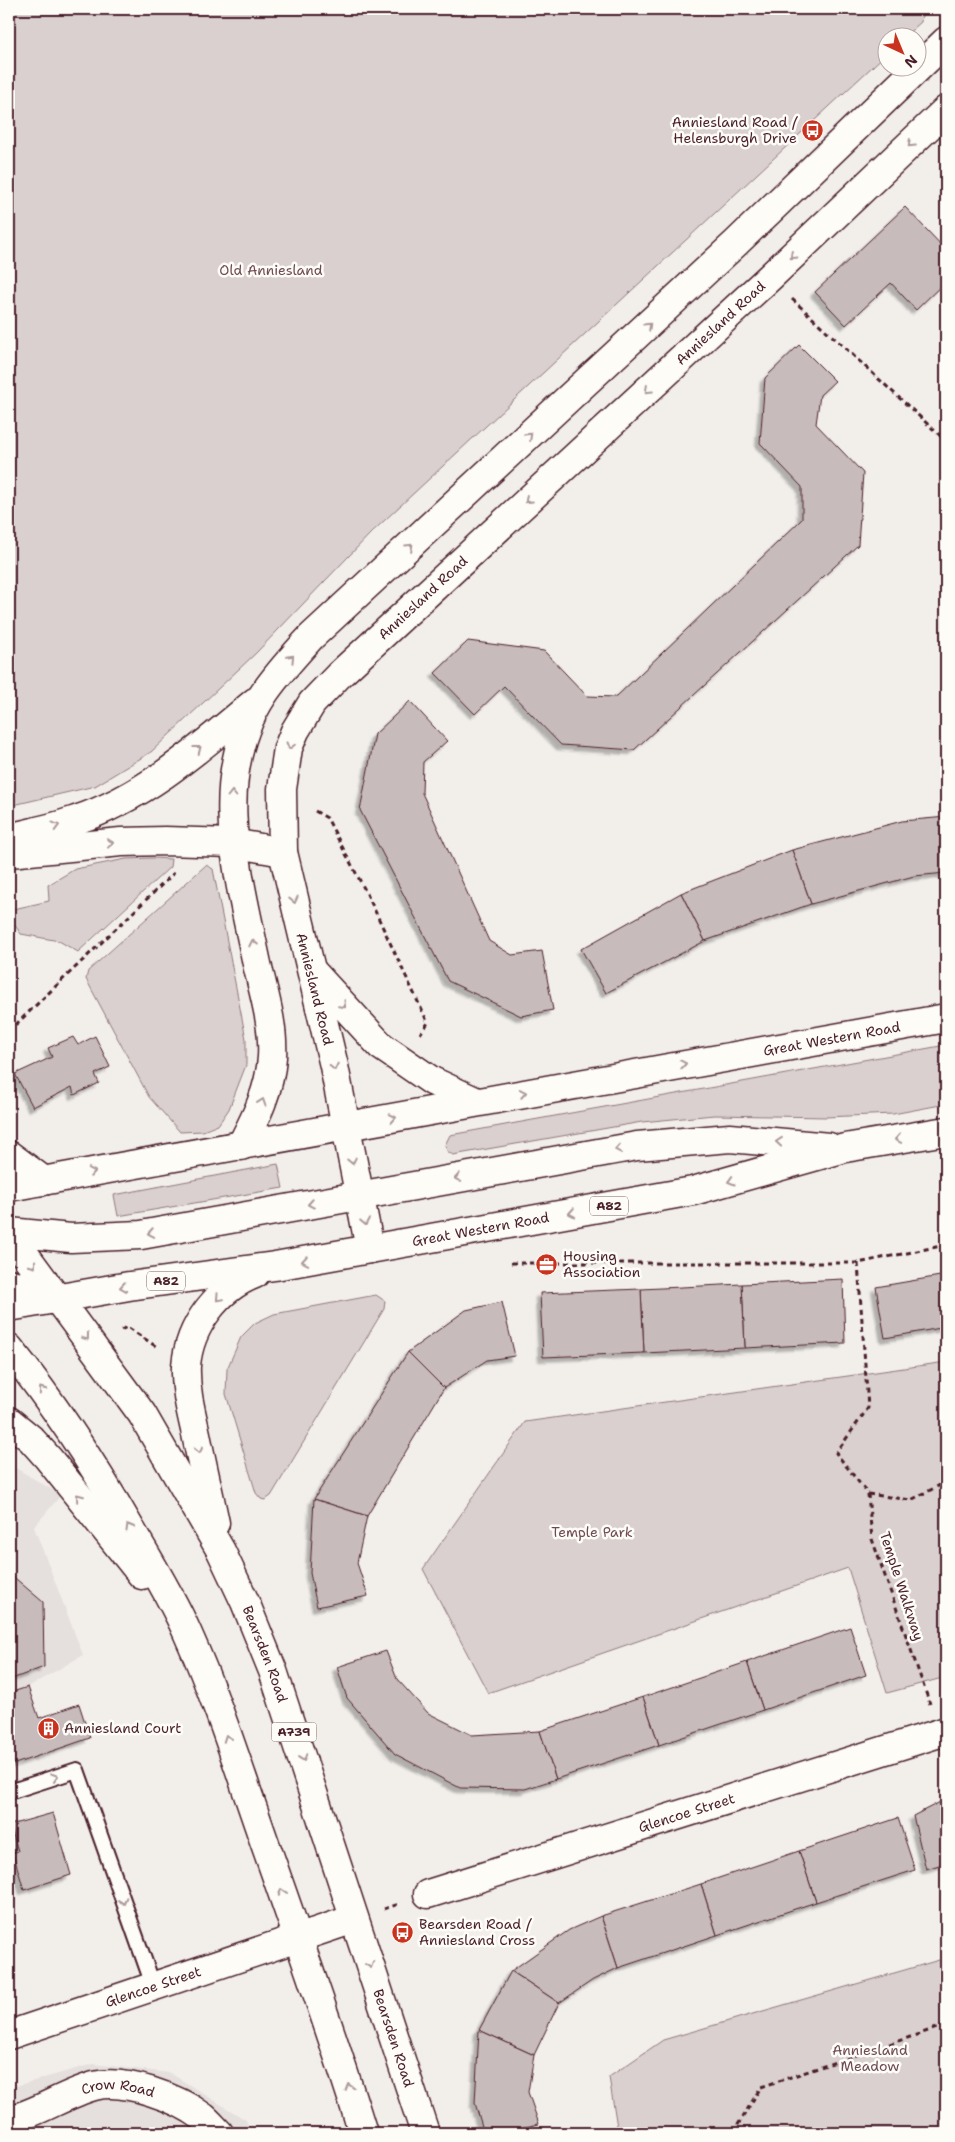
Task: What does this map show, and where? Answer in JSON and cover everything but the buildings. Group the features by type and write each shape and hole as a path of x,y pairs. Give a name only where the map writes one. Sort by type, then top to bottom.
{"main road":[{"path":"241,1146 263,1103 270,1073 272,1037 232,843 232,786 236,761 244,734 262,697 283,667 311,637 736,243 946,41"},
{"name":"Anniesland Road","path":"370,1249 334,1066 283,852 282,789 288,748 295,730 312,703 346,668 770,277 946,110"},
{"path":"9,838 76,820 129,796 167,773 262,697"},
{"path":"9,853 121,842 232,843 283,852"},
{"path":"310,969 381,1046 432,1081 475,1101"},
{"name":"Great Western Road","path":"9,1188 475,1101 946,1018"},
{"name":"Great Western Road","path":"9,1307 57,1298 276,1266 693,1192 845,1148 946,1131"},
{"path":"9,1232 71,1238 141,1235 638,1146 697,1139 730,1138 845,1148"},
{"path":"9,1155 44,1181"},
{"name":"A739","path":"9,1232 57,1298"},
{"path":"221,1551 187,1393 187,1358 191,1342 204,1314 226,1290 249,1276 276,1266"},
{"path":"9,1283 57,1298"},
{"name":"Bearsden Road","path":"57,1298 142,1414 221,1551 245,1602 273,1671 425,2133"},
{"path":"9,1348 35,1380 96,1469 164,1585 186,1631 205,1677 298,1937 344,2070 363,2133"},
{"path":"9,1421 31,1439 48,1458 186,1631"},
{"name":"Glencoe Street","path":"428,1894 943,1732"},
{"name":"Glencoe Street","path":"9,2035 153,1985 354,1919"},
{"name":"Crow Road","path":"9,2121 96,2086 128,2086 158,2094 184,2105 203,2117 219,2133"}],"lane":[{"path":"9,1792 77,1770 153,1985"}],"path":[{"path":"770,277 946,441"},
{"path":"9,1031 186,862 190,842"},
{"path":"511,1263 858,1262 946,1245"},
{"path":"858,1262 868,1408 836,1453 868,1494 911,1500 946,1482"},
{"name":"Temple Walkway","path":"868,1494 872,1539 943,1732"},
{"path":"354,1919 428,1894"},
{"path":"733,2133 761,2087 946,2025"},
{"path":"934,2133 946,2130"}],"shaded area":[{"path":"9,1464 61,1495 34,1527 83,1655 28,1687 9,1693"},
{"path":"93,2064 170,2073 246,2120 251,2133 9,2133 9,2088"}],"green space":[{"name":"Old Anniesland","path":"9,9 923,9 921,22 914,28 878,28 878,61 371,533 256,653 151,752 95,786 9,806"},
{"path":"126,859 171,859 170,867 78,952 59,941 21,934 9,917 9,910 49,901 48,885 75,869"},
{"path":"206,865 213,869 246,1039 246,1065 229,1109 218,1125 203,1131 180,1132 149,1097 86,979 88,971"},
{"path":"946,1045 946,1104 893,1114 826,1117 714,1115 642,1122 453,1155 447,1151 445,1145 450,1135"},
{"path":"278,1164 283,1188 118,1216 114,1195"},
{"path":"376,1295 385,1301 384,1309 271,1496 265,1500 261,1499 256,1493 226,1394 227,1369 241,1337 255,1323 274,1314"},
{"name":"Temple Park","path":"946,1362 946,1677 887,1693 848,1568 488,1693 423,1569 525,1422"},
{"name":"Anniesland Meadow","path":"946,1958 946,2133 618,2133 609,2077 663,2040"}],"place":[{"name":"Anniesland Road / Helensburgh Drive","path":"813,130"},
{"name":"Housing Association","path":"547,1264"},
{"name":"Anniesland Court","path":"48,1728"},
{"name":"Bearsden Road / Anniesland Cross","path":"403,1932"}]}
